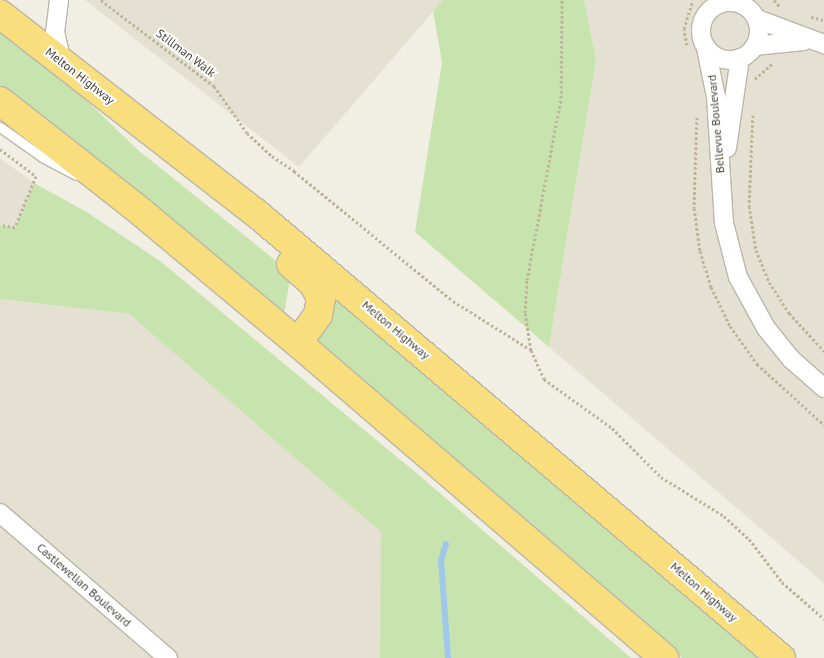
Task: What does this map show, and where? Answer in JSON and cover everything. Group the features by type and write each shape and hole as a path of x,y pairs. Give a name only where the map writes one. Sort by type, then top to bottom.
{"highway":[{"name":"Melton Highway","path":"0,14 256,213 440,366 781,658"},
{"path":"71,69 131,132 313,283 318,290 320,306 314,323 298,343"},
{"path":"0,101 134,206 298,343 664,658"}],"street":[{"path":"59,0 56,32 71,69"},
{"path":"755,46 759,28 757,19 745,3 729,1 710,6 701,30 706,48 722,59 740,58 755,46 773,42 821,43"},
{"path":"757,19 821,43"},
{"name":"Bellevue Boulevard","path":"706,48 716,97 722,200 730,252 750,304 791,359 824,388"},
{"name":"Bellevue Boulevard","path":"722,200 740,58"},
{"name":"Castlewellan Boulevard","path":"0,513 168,658"}],"lane":[{"path":"0,127 42,157 134,206"}],"path":[{"name":"Stillman Walk","path":"101,0 214,86 247,133 272,156 294,170 453,301 530,350"},
{"path":"562,0 562,98 526,280 525,313 530,350 544,379 612,428 661,477 724,516 749,539 782,582 824,619"},
{"path":"753,110 749,206 756,250 770,282 789,313 824,352"},
{"path":"0,149 36,176 15,227 0,225"}],"shaded area":[{"path":"85,0 443,0 299,167"},
{"path":"584,0 824,0 824,583 549,347 596,60"},
{"path":"0,158 34,183 16,227 0,225"},
{"path":"0,299 129,314 529,658 0,658"}],"green space":[{"path":"443,0 584,0 596,60 549,347 415,232 442,62 433,11"},
{"path":"0,29 64,79 138,150 291,273 284,315 0,87"},
{"path":"34,183 85,211 160,261 421,477 631,658 380,658 381,532 129,314 0,299 0,225 16,227"},
{"path":"329,294 335,297 763,658 682,658 313,340"}],"waterway":[{"path":"446,544 441,560 448,658"}]}
